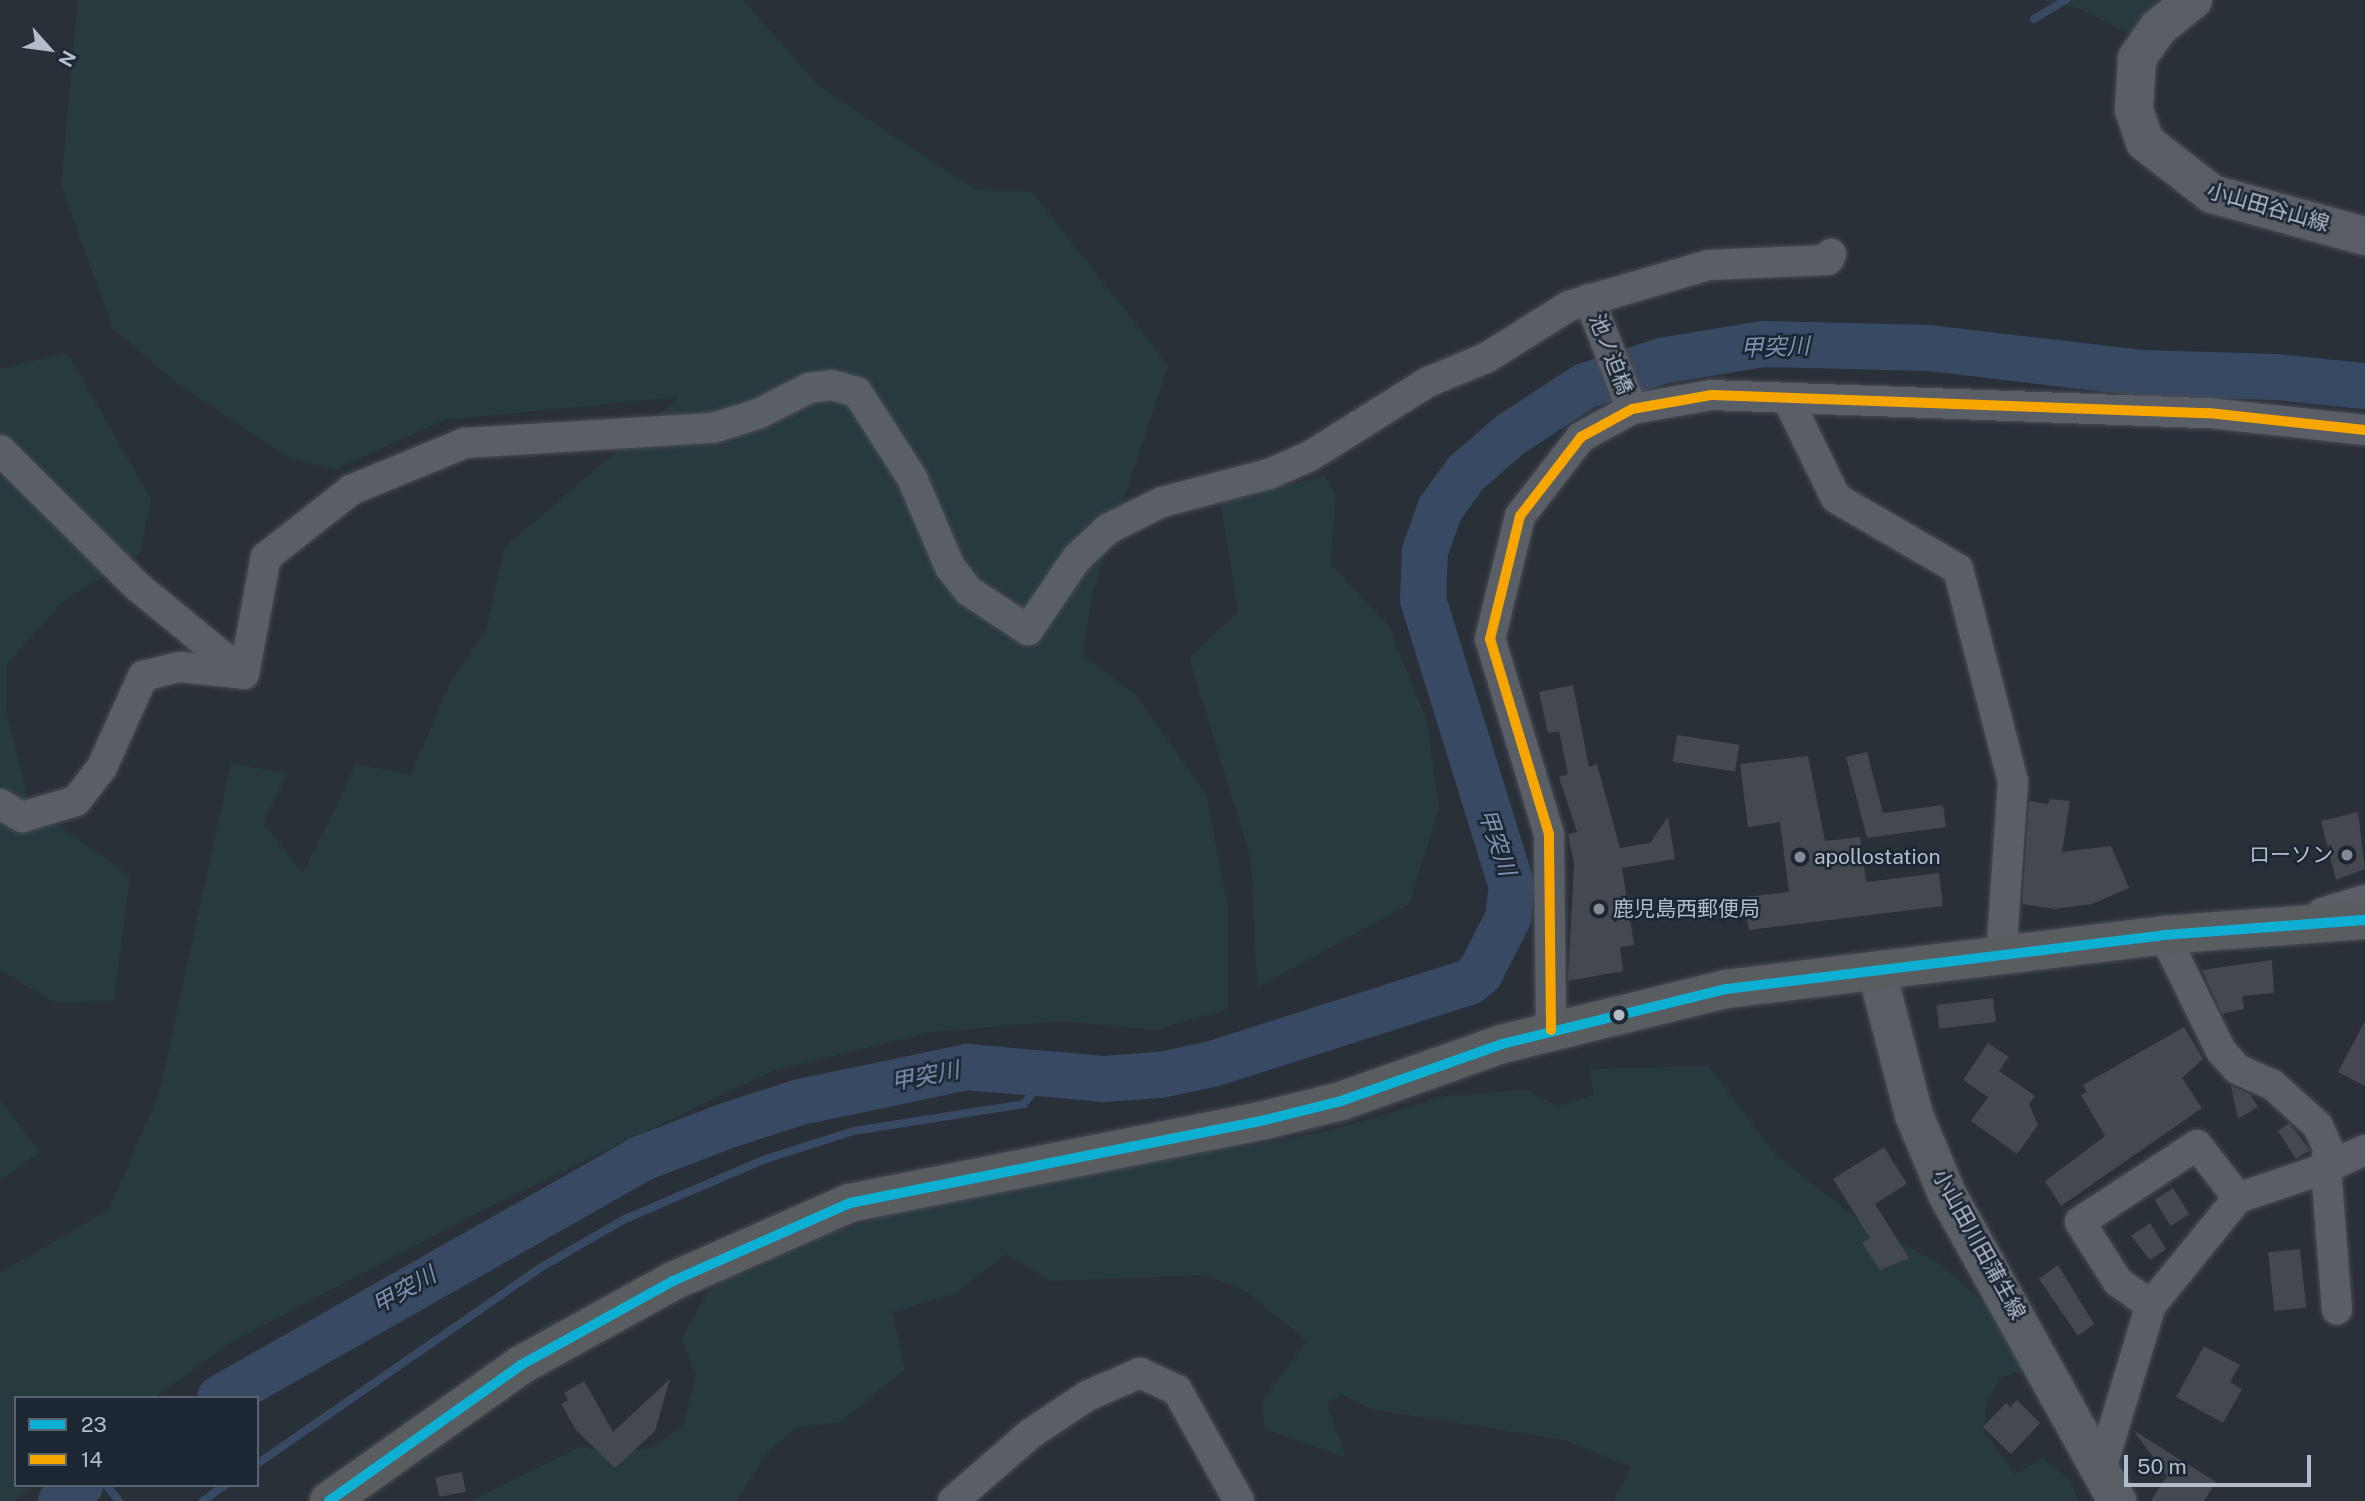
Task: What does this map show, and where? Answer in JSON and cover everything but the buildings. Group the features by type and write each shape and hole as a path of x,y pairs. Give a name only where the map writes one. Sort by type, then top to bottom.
{"highway":[{"path":"329,1501 521,1365 673,1281 801,1221 904,1188 1265,1121 1551,1030 1726,989 2001,959 2164,935 2306,921 2365,920"}],"main road":[{"name":"小山田谷山線","path":"2193,0 2159,27 2137,59 2134,110 2145,142 2212,194 2365,236"},
{"name":"小山田川田蒲生線","path":"1877,972 1914,1115 1942,1182 2102,1466 2117,1501"}],"street":[{"path":"244,674 266,557 351,490 387,472 465,443 713,428 758,414 809,388 832,385 857,392 879,420 912,478 950,567 969,591 1028,629 1077,558 1108,529 1162,502 1269,474 1310,456 1428,382 1486,358 1589,299 1708,265 1828,260 1831,254"},
{"name":"池ノ迫橋","path":"1589,299 1632,409"},
{"path":"1551,1030 1549,834 1490,639 1520,516 1581,437 1632,409 1711,395 2209,413 2365,430"},
{"path":"1787,398 1836,498 1958,569 2013,782 2001,959"},
{"path":"0,450 138,587 244,674"},
{"path":"0,804 22,817 76,801 102,767 143,676 180,667 244,674"},
{"path":"2306,921 2365,900"},
{"path":"2164,935 2221,1051 2237,1069 2273,1085 2318,1126 2328,1148 2326,1168 2337,1311"},
{"path":"2151,1305 2118,1282 2080,1222 2197,1145 2238,1198"},
{"path":"2102,1466 2151,1305 2238,1198 2326,1168 2365,1150"},
{"path":"953,1501 1030,1434 1087,1396 1140,1373 1177,1390 1239,1501"}],"green space":[{"path":"78,0 743,0 818,85 893,136 975,189 1032,192 1168,365 1092,594 1083,656 1136,695 1206,794 1228,908 1228,1009 1155,1030 1062,1021 932,1032 772,1071 483,1210 228,1344 157,1396 14,1396 14,1487 32,1487 14,1501 0,1501 0,1273 109,1209 160,1090 231,763 287,774 263,823 303,873 356,764 411,775 451,681 486,630 504,548 679,397 444,420 336,469 288,458 179,385 113,329 61,186"},
{"path":"2041,0 2199,0 2131,35 2078,8"},
{"path":"67,353 151,499 140,554 63,601 7,664 6,710 30,805 130,876 114,1001 55,1003 0,970 0,369"},
{"path":"1325,476 1336,497 1330,563 1388,625 1427,721 1439,809 1409,904 1257,988 1251,859 1189,658 1238,611 1220,501"},
{"path":"1709,1066 1776,1155 1860,1221 1939,1263 1979,1298 2023,1370 2002,1377 1987,1401 1984,1431 2015,1474 2043,1458 2071,1481 2078,1501 1613,1501 1631,1467 1564,1440 1371,1409 1341,1394 1327,1404 1346,1458 1264,1429 1263,1399 1307,1341 1247,1292 1204,1275 1051,1281 1005,1254 955,1294 892,1312 905,1369 840,1422 795,1428 765,1455 737,1501 470,1501 580,1447 616,1453 650,1448 683,1426 696,1375 681,1339 712,1285 836,1231 923,1204 1328,1131 1445,1096 1527,1090 1557,1106 1594,1095 1589,1069"},
{"path":"0,1099 40,1152 0,1181"}],"waterway":[{"path":"2034,19 2066,0"},
{"name":"甲突川","path":"224,1396 640,1159 729,1125 800,1102 967,1067 1103,1079 1160,1075 1212,1064 1469,982 1480,973 1508,918 1512,887 1423,600 1425,551 1440,509 1466,473 1510,435 1585,386 1661,361 1763,344 1928,348 2141,373 2276,377 2365,386"},
{"path":"259,1463 543,1266 625,1219 763,1160 854,1131 1024,1104 1047,1073"},
{"name":"甲突川","path":"61,1501 78,1487"},
{"path":"108,1487 119,1501"},
{"path":"203,1501 222,1487"}],"transit line":[{"name":"14","path":"1551,1030 1549,834 1490,639 1520,516 1581,437 1632,409 1711,395 2209,413 2365,430"},
{"name":"23","path":"329,1501 521,1365 673,1281 850,1203 1265,1120 1341,1101 1502,1044 1726,989 2164,935 2365,920"}],"place":[{"name":"ローソン","path":"2347,855"},
{"name":"apollostation","path":"1800,857"},
{"name":"鹿児島西郵便局","path":"1599,909"}]}
